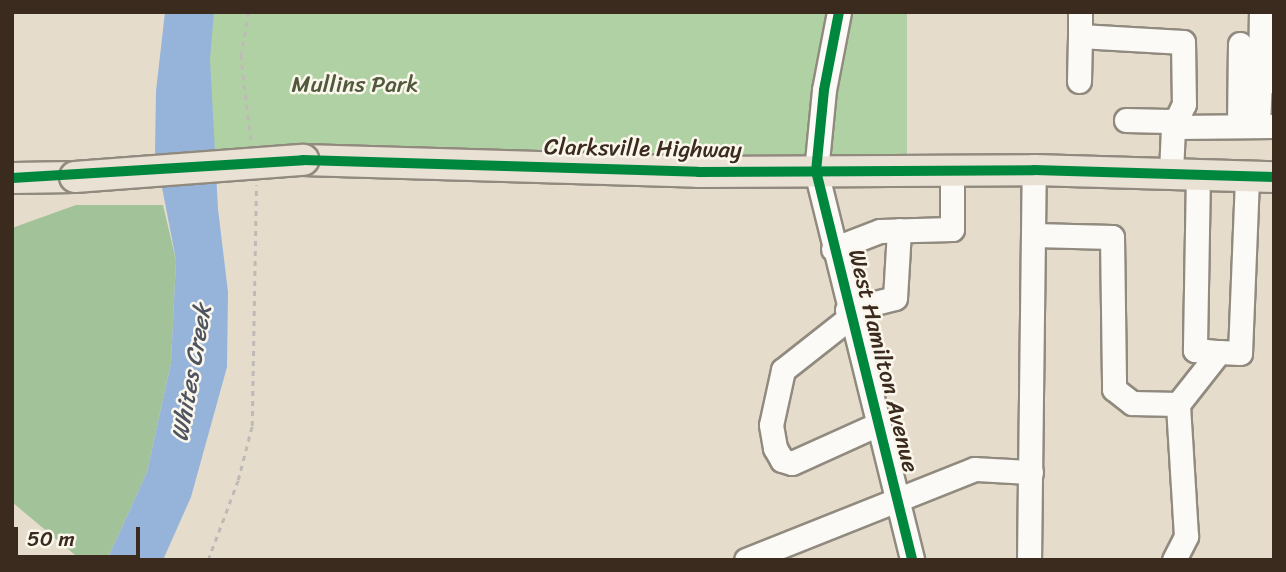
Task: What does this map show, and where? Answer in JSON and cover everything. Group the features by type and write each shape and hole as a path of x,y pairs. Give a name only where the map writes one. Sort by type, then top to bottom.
{"main road":[{"name":"Clarksville Highway","path":"12,178 75,177 303,160 698,172 1034,170 1260,176"}],"street":[{"name":"West Hamilton Avenue","path":"839,12 822,103 816,172 848,314 912,560"},
{"path":"1079,80 1080,12"},
{"path":"1257,126 1267,81 1262,12"},
{"path":"1080,36 1183,42 1184,104 1173,127"},
{"path":"1240,44 1257,126"},
{"path":"1126,120 1168,121 1173,127 1185,174 1195,350 1240,353 1260,176"},
{"path":"1173,127 1257,126"},
{"path":"833,249 880,231 952,229 952,170"},
{"path":"1029,560 1034,170"},
{"path":"876,425 792,463 782,460 775,448 771,425 783,370 848,314 895,298 899,230"},
{"path":"1034,235 1112,237 1114,388 1132,403 1178,404"},
{"path":"1174,560 1186,536 1178,404 1219,352"},
{"path":"746,560 975,469 1031,472"}],"path":[{"path":"249,12 242,55 242,87 252,144"},
{"path":"208,560 252,426 256,183"}],"green space":[{"name":"Mullins Park","path":"198,12 907,12 907,160 198,160"},
{"path":"76,205 163,205 176,260 171,363 147,472 107,560 81,560 12,502 12,228"}],"water":[{"name":"Whites Creek","path":"165,12 214,12 210,59 218,209 228,292 227,367 191,497 163,560 107,560 147,472 171,363 176,260 155,151 156,91"}],"cycle path":[{"path":"839,12 824,90 816,171 912,560"},
{"path":"12,178 303,160 698,172 1034,170 1274,177"}]}
